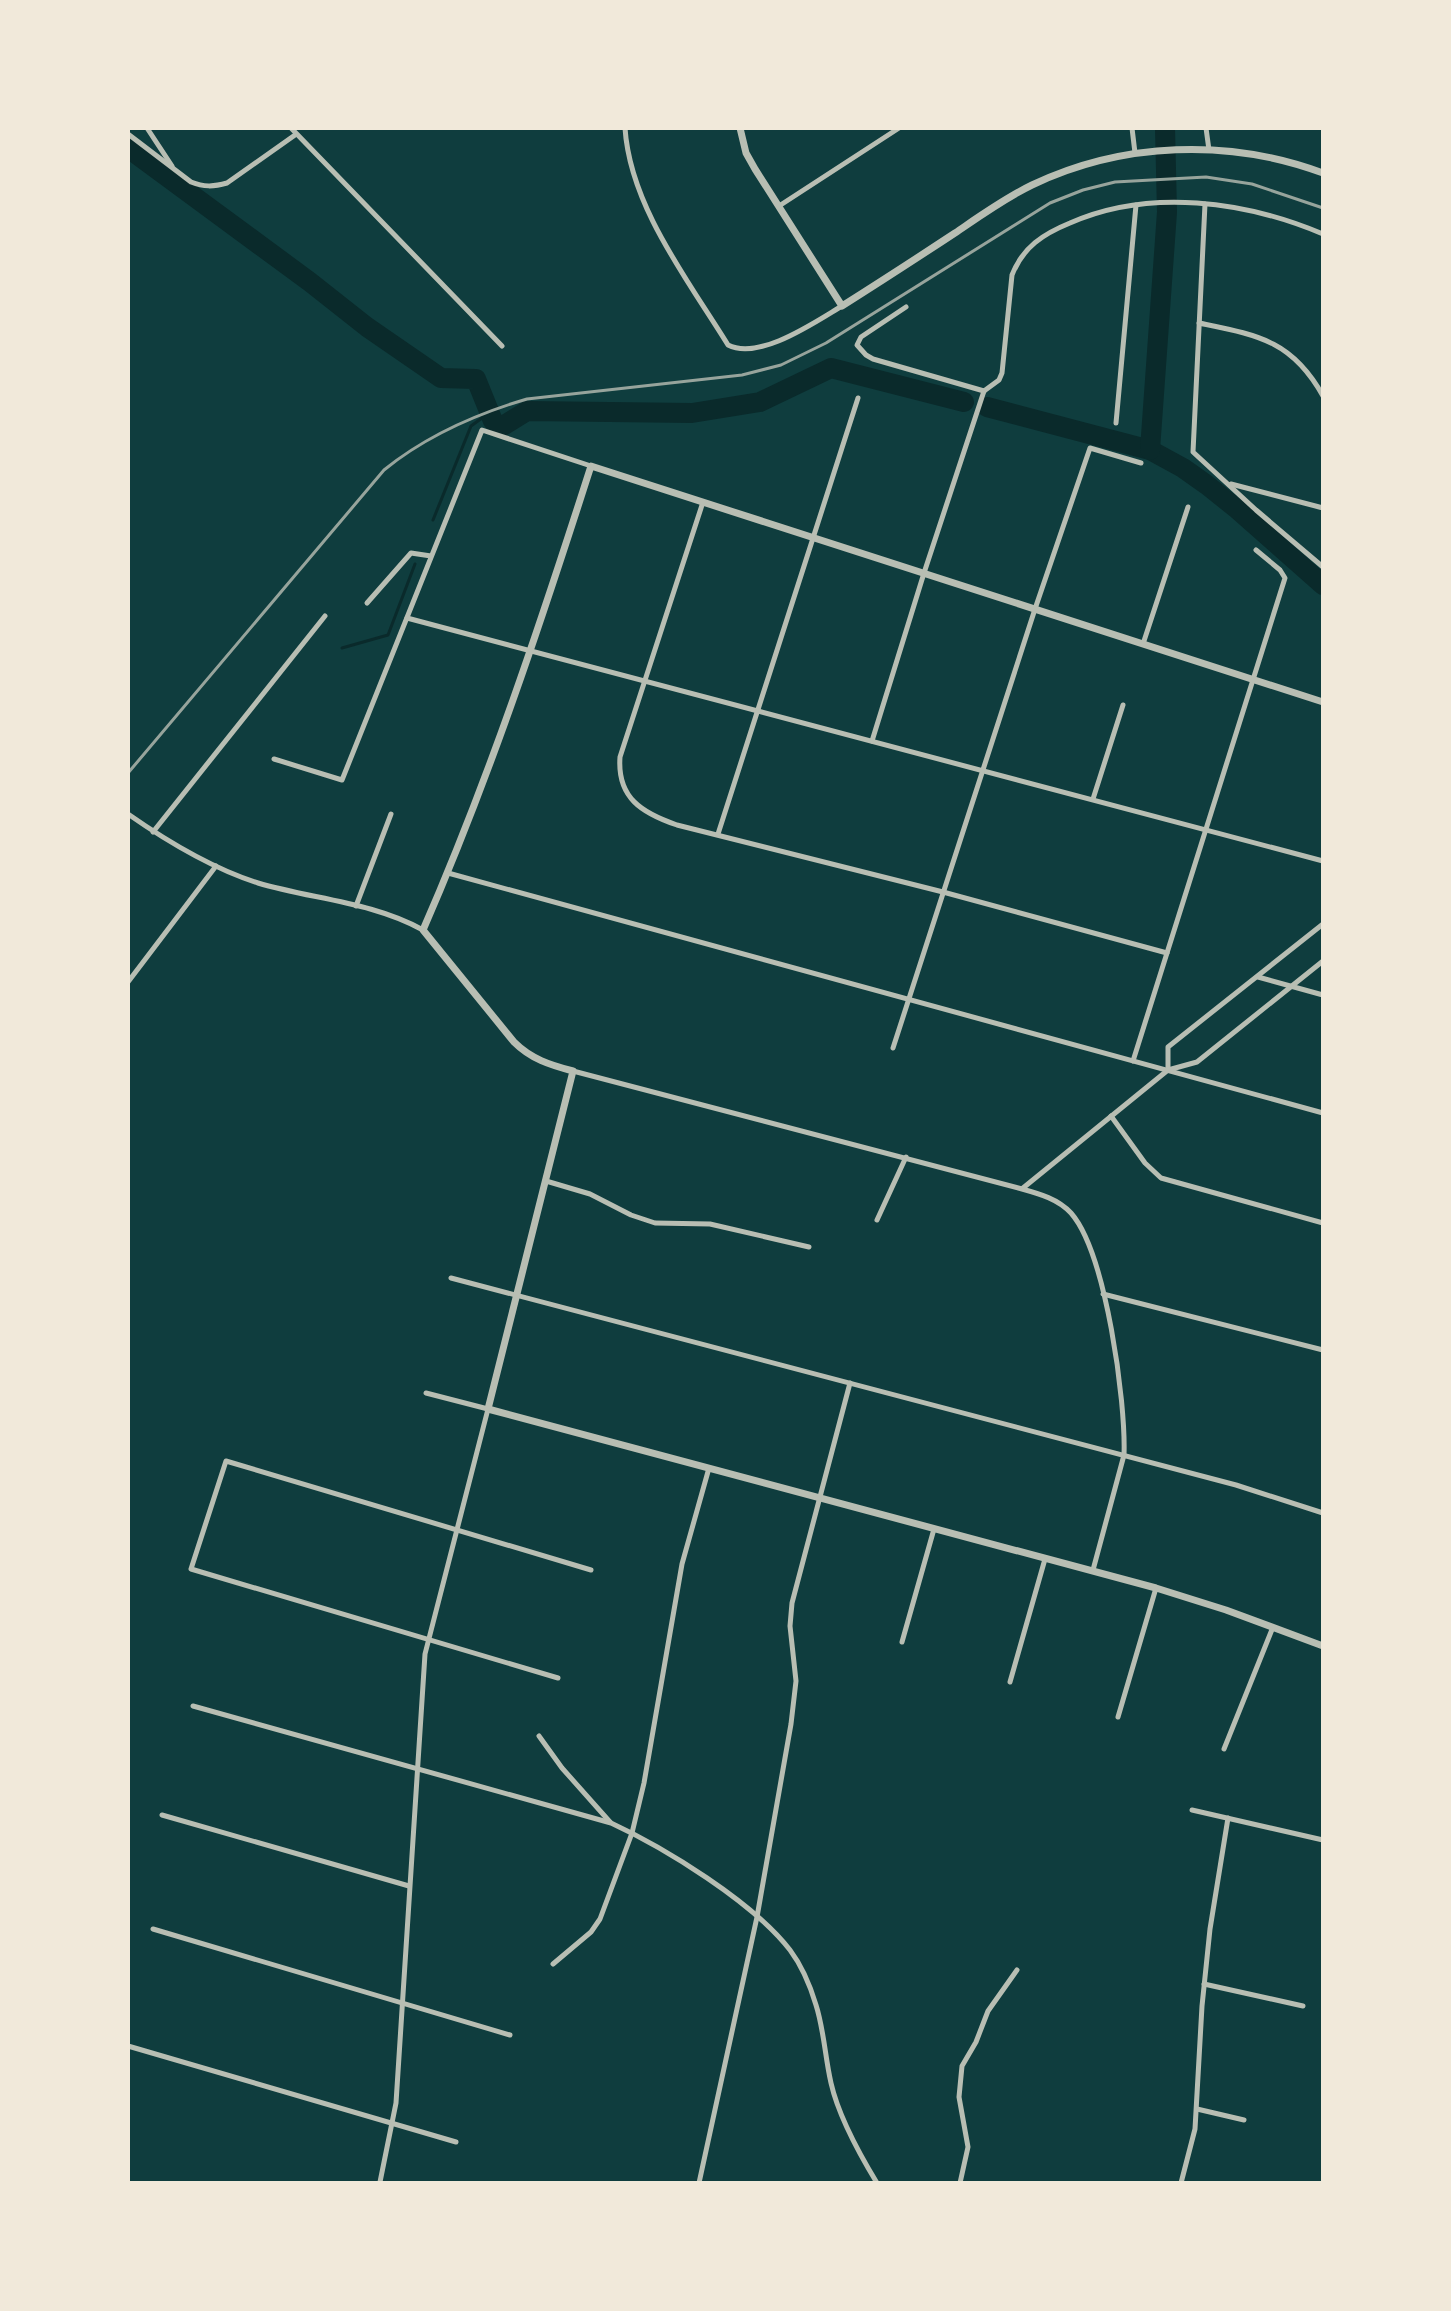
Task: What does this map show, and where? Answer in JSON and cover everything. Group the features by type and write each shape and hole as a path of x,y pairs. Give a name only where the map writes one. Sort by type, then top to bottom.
{"street":[{"path":"147,128 175,170"},
{"path":"291,128 502,346"},
{"path":"625,128 628,156 646,207 728,345 737,350 775,343 842,306 1020,191 1067,170 1135,153 1177,149 1259,156 1323,173"},
{"path":"740,128 746,153 842,306"},
{"path":"779,206 899,128"},
{"path":"1132,128 1135,153"},
{"path":"1206,128 1209,150"},
{"path":"128,134 191,182 203,186 215,186 235,178 295,135"},
{"path":"872,741 984,391 999,380 1002,373 1012,275 1032,243 1074,221 1102,212 1161,202 1205,204 1258,213 1323,234"},
{"path":"1205,204 1193,452 1323,567"},
{"path":"1116,423 1136,205"},
{"path":"906,307 861,337 857,345 861,350 880,361 984,391"},
{"path":"1199,323 1253,335 1281,347 1312,375 1323,396"},
{"path":"718,834 858,398"},
{"path":"274,759 342,780 482,430 1323,702"},
{"path":"893,1048 1090,448 1141,463"},
{"path":"423,930 448,873 531,651 591,466"},
{"path":"1229,484 1323,508"},
{"path":"703,502 620,757 621,781 641,809 663,820 1167,953"},
{"path":"1143,644 1188,507"},
{"path":"1133,1061 1285,578 1256,550"},
{"path":"367,603 411,553 431,556"},
{"path":"153,832 325,616"},
{"path":"407,618 1323,861"},
{"path":"1093,799 1123,705"},
{"path":"128,814 153,832 216,866 259,883 356,906 423,930 514,1042 524,1052 544,1063 906,1157 1054,1200 1071,1214 1090,1249 1103,1294 1119,1375 1124,1455 1093,1570"},
{"path":"356,906 391,814"},
{"path":"128,982 216,866"},
{"path":"448,873 1323,1113"},
{"path":"1168,1070 1168,1047 1323,924"},
{"path":"1022,1189 1168,1070 1197,1062 1323,961"},
{"path":"1257,977 1323,995"},
{"path":"380,2182 393,2124 427,1640 573,1071"},
{"path":"1111,1116 1145,1163 1161,1178 1323,1223"},
{"path":"877,1220 906,1157"},
{"path":"546,1181 590,1194 631,1215 655,1223 710,1224 809,1247"},
{"path":"451,1278 1236,1485 1323,1513"},
{"path":"1103,1294 1323,1350"},
{"path":"699,2183 757,1917 794,1707 796,1667 790,1615 850,1383"},
{"path":"426,1393 1093,1570 1200,1601 1323,1646"},
{"path":"558,1678 191,1569 226,1461 591,1570"},
{"path":"553,1964 591,1932 600,1919 632,1833 644,1783 682,1564 709,1468"},
{"path":"902,1642 934,1528"},
{"path":"1010,1682 1045,1558"},
{"path":"1118,1717 1156,1588"},
{"path":"1224,1749 1273,1627"},
{"path":"193,1706 611,1823 724,1891 757,1917 788,1948 808,1981 817,2008 831,2086 857,2148 877,2183"},
{"path":"539,1736 562,1768 611,1823"},
{"path":"1192,1810 1323,1840"},
{"path":"162,1815 409,1886"},
{"path":"1181,2183 1195,2129 1204,1984 1228,1818"},
{"path":"153,1929 510,2035"},
{"path":"960,2183 968,2147 959,2097 962,2066 988,2011 1017,1970"},
{"path":"1204,1984 1303,2006"},
{"path":"128,2046 456,2142"},
{"path":"1197,2109 1244,2120"}],"waterway":[{"path":"1150,450 1167,212 1165,128"},
{"path":"128,148 367,327 441,378 476,379 493,421 501,427 527,411 692,413 760,402 831,368 964,402"},
{"path":"987,407 1150,450 1207,485 1323,585"},
{"path":"433,520 471,426 482,418 493,421"},
{"path":"342,648 388,635 415,564"}],"railway":[{"path":"128,773 384,470 452,427 527,399 742,375 781,365 826,343 1050,203 1083,190 1115,182 1206,177 1252,184 1323,208"}]}
